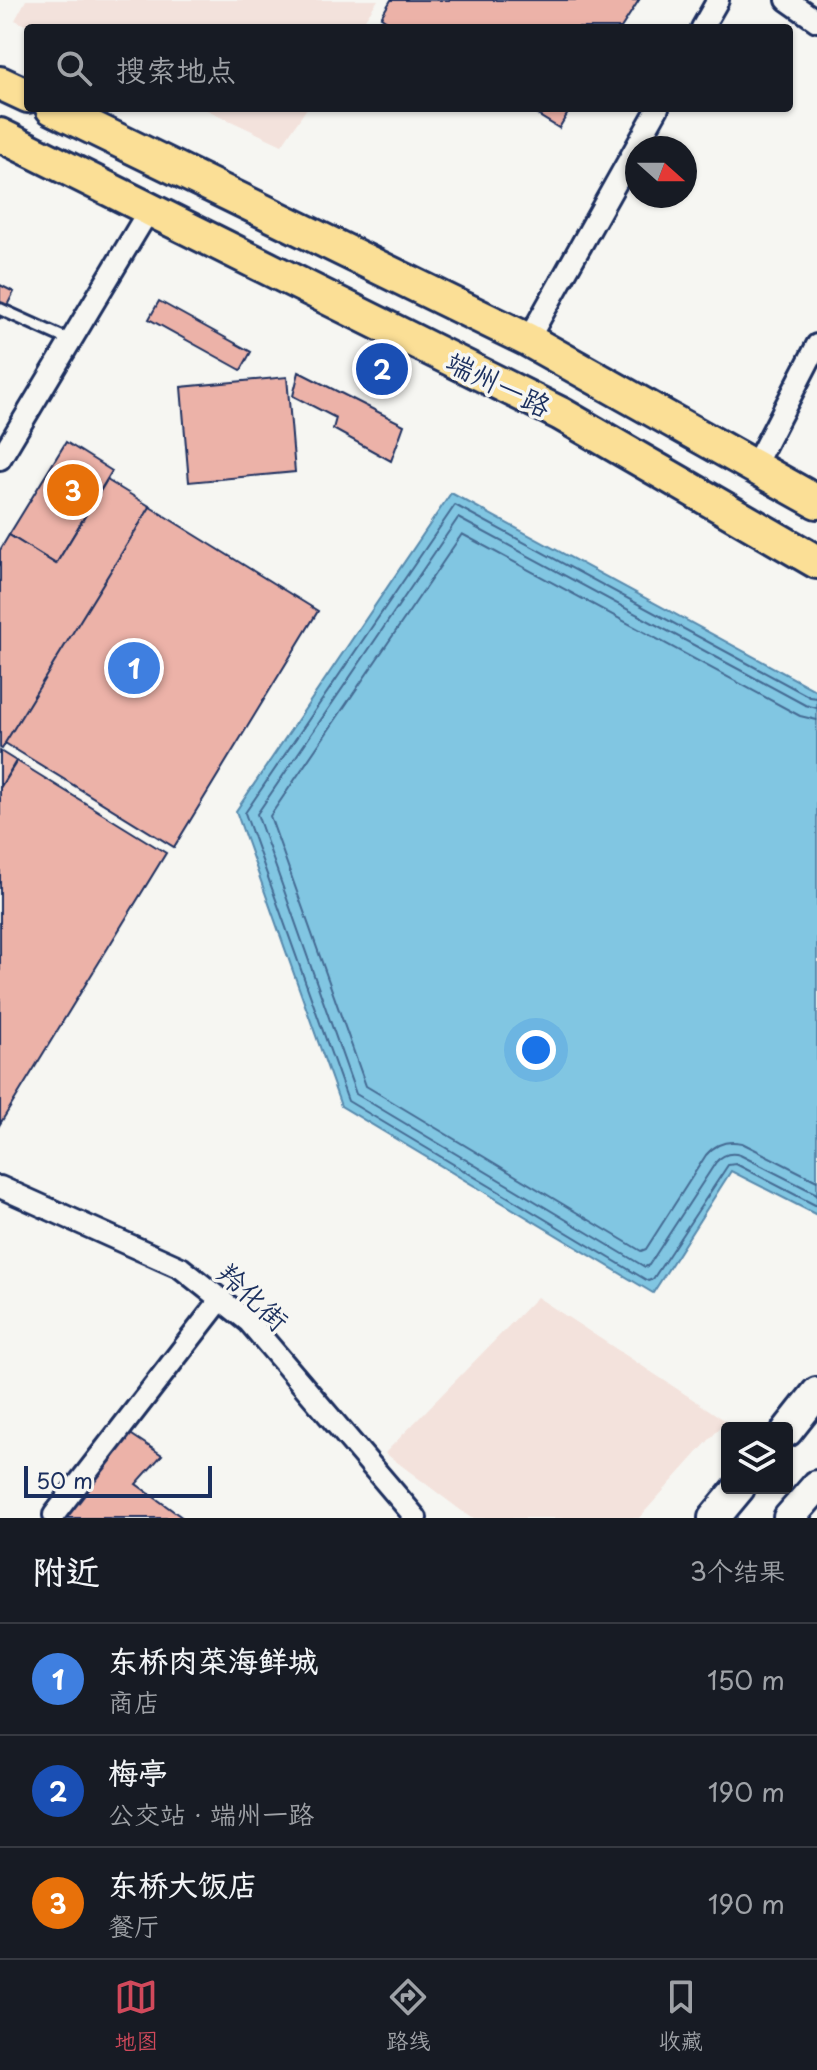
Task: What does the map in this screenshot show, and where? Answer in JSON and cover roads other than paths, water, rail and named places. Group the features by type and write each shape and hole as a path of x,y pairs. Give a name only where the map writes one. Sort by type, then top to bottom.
{"main road":[{"path":"0,83 24,94"},
{"name":"端州一路","path":"60,112 528,340 817,502"},
{"name":"端州一路","path":"0,135 549,408 817,562"},
{"path":"549,408 572,364"},
{"path":"793,1423 817,1393"},
{"path":"789,1518 817,1486"},
{"path":"714,1518 734,1494"}],"street":[{"path":"704,24 718,0"},
{"path":"787,0 817,21"},
{"path":"528,340 656,112"},
{"path":"0,459 149,210"},
{"path":"754,467 817,345"},
{"name":"羚化街","path":"0,1187 181,1268 221,1299 249,1322 416,1518"},
{"path":"54,1515 221,1299"}],"lane":[{"path":"0,309 71,341"}],"water":[{"path":"451,493 817,691 817,1215 731,1171 653,1293 341,1106 236,811"}],"place":[{"name":"梅亭","path":"382,369"},
{"name":"东桥大饭店","path":"73,490"},
{"name":"东桥肉菜海鲜城","path":"134,668"}]}
